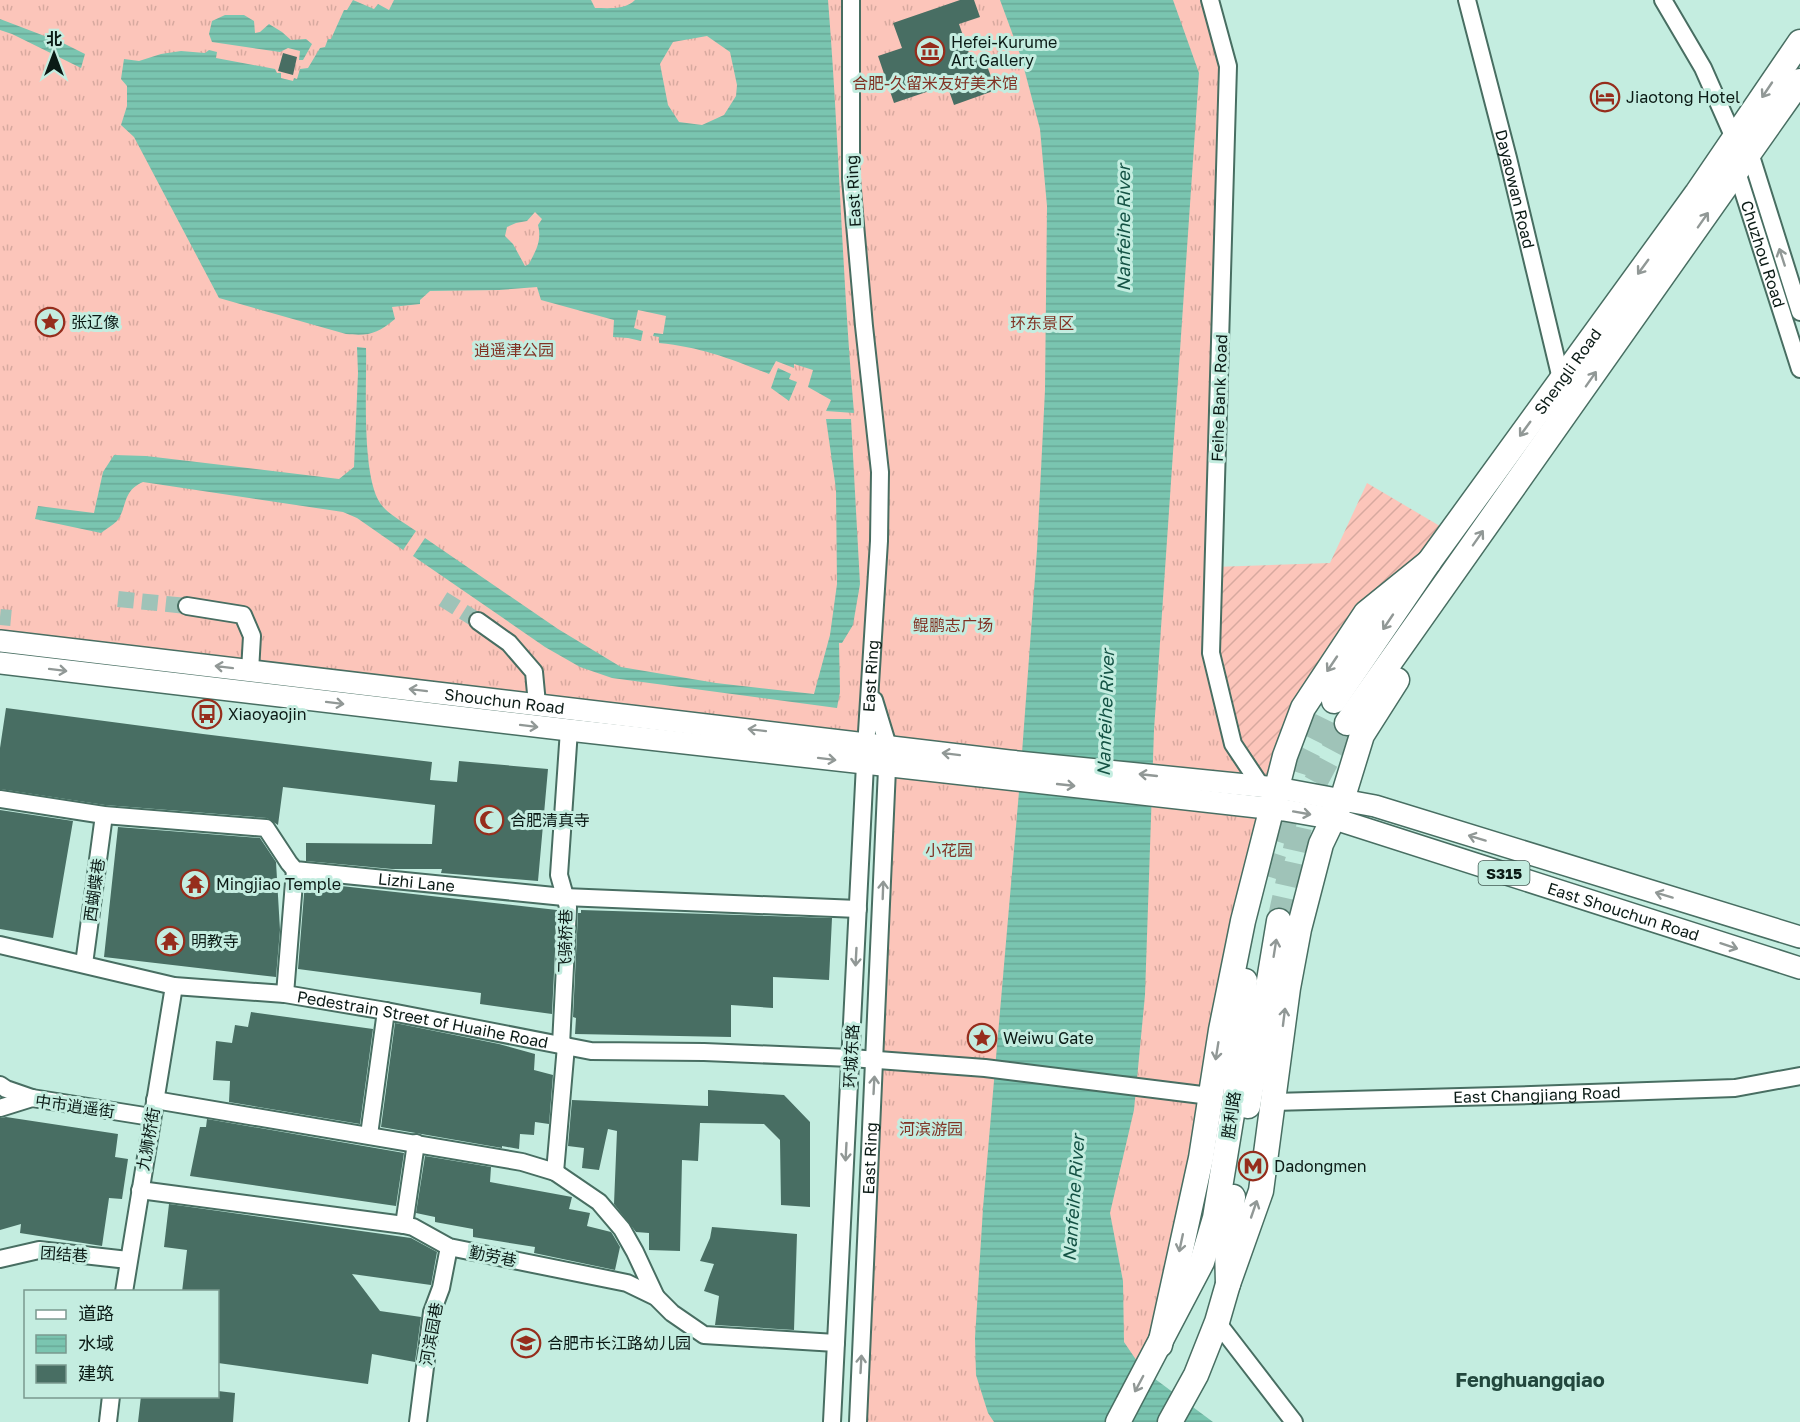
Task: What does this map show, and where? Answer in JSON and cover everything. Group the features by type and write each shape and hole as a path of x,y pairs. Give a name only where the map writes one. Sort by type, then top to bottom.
{"highway":[{"name":"Shengli Road","path":"1347,723 1455,571 1740,154 1800,42"},
{"name":"Shengli Road","path":"1334,701 1429,562 1561,379 1800,81"},
{"path":"1118,1422 1160,1345 1201,1158 1221,1030 1270,794 1303,708 1366,613 1429,562"},
{"path":"1228,1284 1261,1191 1288,988 1299,929 1321,844 1339,810 1362,735 1387,693 1452,601 1455,571"},
{"name":"胜利路","path":"1160,1345 1202,1262 1215,1218 1235,1096 1242,995 1253,932 1267,876"},
{"name":"胜利路","path":"1170,1422 1196,1375 1217,1322 1228,1284 1227,1246 1237,1166 1279,921"}],"main road":[{"name":"Shouchun Road","path":"0,641 537,704 866,754"},
{"name":"Shouchun Road","path":"0,663 569,730 888,756 1205,790"},
{"name":"East Shouchun Road","path":"1205,790 1270,794 1339,810 1800,968"},
{"name":"East Shouchun Road","path":"1339,810 1375,806 1800,937"}],"street":[{"name":"East Ring","path":"851,0 851,179 880,472 879,541 871,689 888,756 858,1422"},
{"name":"Feihe Bank Road","path":"1210,0 1228,66 1211,653 1233,744 1270,794"},
{"name":"Dayaowan Road","path":"1467,0 1561,379"},
{"path":"1663,0 1703,68 1740,154"},
{"name":"Chuzhou Road","path":"1740,154 1800,312"},
{"name":"Chuzhou Road","path":"1740,154 1800,369"},
{"path":"187,606 243,615 252,636 250,670"},
{"path":"478,621 509,643 534,672 537,704"},
{"name":"环城东路","path":"832,1422 871,689"},
{"name":"飞骑桥巷","path":"555,1172 568,907 559,875 569,730"},
{"path":"0,799 104,815 266,828 296,870 285,994"},
{"name":"西蝴蝶巷","path":"84,964 104,815"},
{"name":"Lizhi Lane","path":"296,870 564,897 858,909"},
{"name":"Pedestrain Street of Huaihe Road","path":"0,945 174,986 285,994 591,1051 704,1052 851,1058 996,1069 1210,1096"},
{"name":"九狮桥街","path":"124,1290 174,986"},
{"path":"369,1135 386,1011"},
{"name":"East Changjiang Road","path":"1273,1102 1735,1088 1800,1076"},
{"path":"0,1085 32,1098"},
{"name":"中市逍遥街","path":"0,1108 32,1098 151,1117"},
{"path":"155,1100 522,1162 555,1172 598,1202 622,1229 656,1297"},
{"path":"404,1225 416,1143"},
{"name":"勤劳巷","path":"140,1190 404,1225 413,1227 449,1247 627,1283 656,1297 672,1313 704,1335 836,1343"},
{"name":"河滨园巷","path":"418,1422 432,1312 441,1287 449,1247"},
{"name":"团结巷","path":"0,1259 39,1250 128,1260"},
{"path":"1217,1322 1294,1422"},
{"path":"108,1422 111,1398"}],"green space":[{"name":"逍遥津公园","path":"0,0 1210,0 1228,66 1211,653 1261,786 888,746 872,691 867,744 0,641"},
{"path":"1367,483 1450,532 1366,613 1285,756 1261,786 1233,744 1211,653 1214,567 1330,563"},
{"path":"887,766 1273,809 1160,1345 1116,1422 858,1422"}],"water":[{"path":"353,0 374,9 378,4 389,10 394,0 591,0 595,8 606,8 622,7 635,0 828,0 854,413 826,411 831,400 808,387 813,370 794,364 794,368 776,361 769,374 702,351 659,343 659,337 653,336 654,333 663,334 666,316 638,310 634,328 643,331 641,341 613,337 614,320 541,300 537,287 430,291 420,300 420,304 392,307 395,319 378,331 361,335 346,334 219,298 134,137 121,125 127,106 127,86 121,79 124,59 139,61 161,54 181,51 205,53 209,50 217,52 216,58 275,69 277,73 281,73 281,78 293,81 294,78 297,79 300,69 308,68 320,48 325,47 344,10 347,10","holes":["707,36 730,52 737,85 736,96 724,115 702,125 679,122 668,105 660,64 673,42","535,212 542,219 538,225 539,241 529,264 525,266 513,244 505,236 507,227 527,221"]},
{"name":"Nanfeihe River","path":"1000,0 1173,0 1199,73 1154,730 1145,995 1134,1110 1110,1213 1123,1281 1124,1342 1143,1370 1213,1422 994,1422 988,1413 976,1375 975,1338 983,1208 1020,780 1037,550 1045,390 1047,206 1040,129 1021,57"},
{"path":"225,15 244,15 254,21 255,33 260,32 269,24 291,40 306,39 312,44 303,60 299,60 300,51 288,48 280,52 212,42 209,34 212,21"},
{"path":"0,19 85,54 81,68 0,30"},
{"path":"357,347 366,348 367,451 374,489 383,507 416,531 403,550 357,518 343,512 143,482 128,494 117,521 101,533 35,519 38,506 94,513 103,472 114,455 146,456 339,479 354,467"},
{"path":"778,368 791,374 789,379 797,382 789,401 771,388"},
{"path":"826,419 851,419 860,584 853,625 842,643 839,643 840,692 837,708 612,678 580,667 545,647 413,556 425,538 558,629 621,667 716,683 814,694 830,635 837,584 836,489"}],"building":[{"name":"Hefei-Kurume Art Gallery","path":"960,0 974,0 980,17 959,24 971,59 983,55 996,90 954,105 947,85 894,103 878,56 902,48 893,23"},
{"path":"283,53 297,57 293,75 278,71"},
{"path":"6,708 432,762 430,780 457,782 459,761 548,769 538,881 441,873 442,869 392,869 306,861 306,843 432,844 435,805 283,787 278,825 267,818 105,805 0,789 0,748"},
{"path":"0,810 73,821 53,938 0,929"},
{"name":"Mingjiao Temple","path":"118,827 260,838 276,862 280,930 276,977 104,957"},
{"path":"305,882 557,910 552,1014 480,1004 481,993 298,969"},
{"path":"581,910 832,918 829,980 773,977 773,1008 731,1005 731,1037 575,1034 576,1018 573,1017 578,913 581,913"},
{"path":"251,1012 373,1029 360,1124 229,1102 230,1081 213,1080 216,1041 232,1043 235,1025 248,1027"},
{"path":"395,1023 499,1044 535,1054 534,1070 553,1075 549,1124 535,1122 534,1135 520,1134 519,1149 381,1127"},
{"path":"708,1090 784,1095 810,1122 810,1207 781,1205 780,1140 764,1124 700,1123 698,1161 682,1160 680,1251 649,1250 649,1233 636,1232 614,1204 617,1131 608,1129 599,1170 582,1168 584,1148 568,1146 572,1100 708,1106"},
{"path":"0,1118 118,1134 115,1157 128,1159 122,1199 109,1198 102,1246 20,1233 21,1224 0,1230"},
{"path":"207,1119 404,1153 396,1206 190,1176 200,1127 206,1127"},
{"path":"425,1156 491,1167 490,1182 572,1197 569,1209 590,1213 587,1226 611,1232 613,1235 620,1247 615,1270 534,1253 535,1247 473,1237 473,1229 435,1222 435,1217 416,1213"},
{"path":"169,1204 411,1238 437,1252 431,1285 352,1274 380,1311 421,1317 415,1362 372,1354 368,1384 219,1363 219,1290 182,1290 187,1250 164,1247"},
{"path":"712,1227 797,1234 794,1330 715,1325 719,1296 704,1291 714,1264 700,1261"},
{"path":"219,1391 235,1393 233,1422 138,1422 141,1398 219,1398"}],"tunnel":[{"path":"118,599 187,606"},
{"path":"443,599 478,621"},
{"path":"0,617 11,618"},
{"path":"1267,876 1306,757 1334,701"},
{"path":"1279,921 1306,800 1347,723"}],"place":[{"name":"Hefei-Kurume Art Gallery","path":"930,51"},
{"name":"Jiaotong Hotel","path":"1605,97"},
{"name":"张辽像","path":"50,322"},
{"name":"Xiaoyaojin","path":"207,714"},
{"name":"合肥清真寺","path":"489,820"},
{"name":"Mingjiao Temple","path":"195,884"},
{"name":"明教寺","path":"170,941"},
{"name":"Weiwu Gate","path":"982,1038"},
{"name":"Dadongmen","path":"1253,1166"},
{"name":"合肥市长江路幼儿园","path":"526,1343"}],"district":[{"name":"Fenghuangqiao","path":"1530,1379"}],"park label":[{"name":"合肥-久留米友好美术馆","path":"935,83"},
{"name":"环东景区","path":"1042,323"},
{"name":"鲲鹏志广场","path":"953,625"},
{"name":"小花园","path":"949,850"},
{"name":"河滨游园","path":"931,1129"}]}
